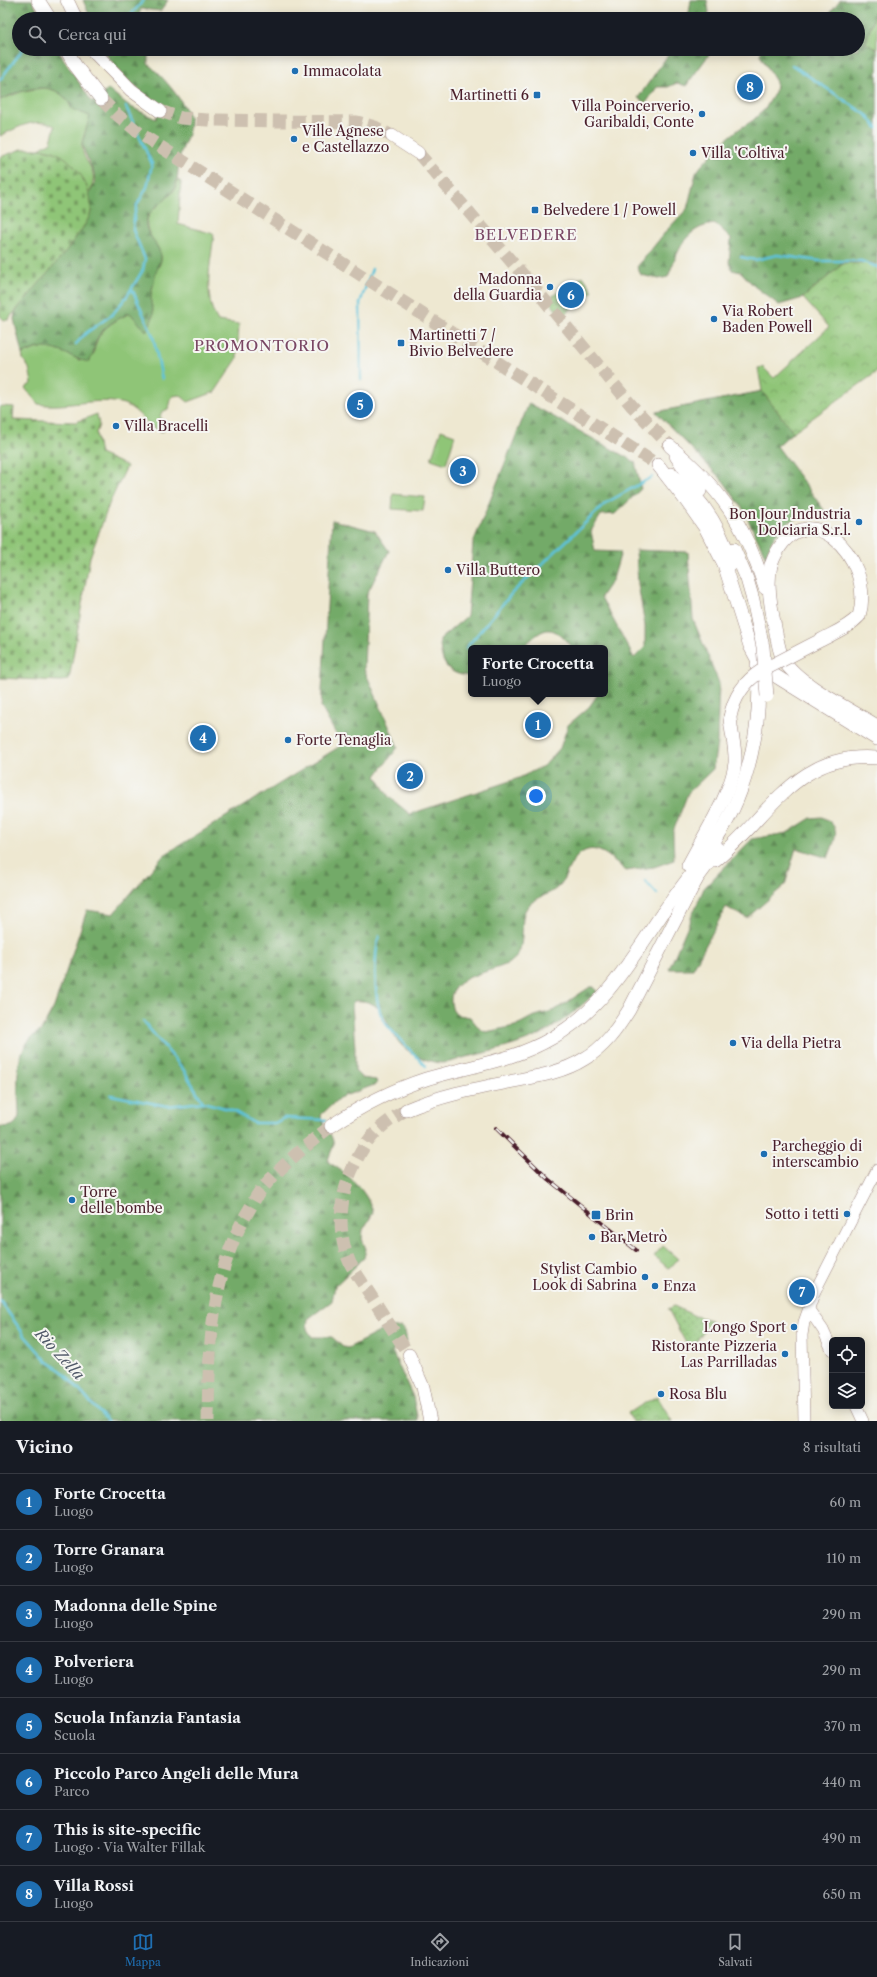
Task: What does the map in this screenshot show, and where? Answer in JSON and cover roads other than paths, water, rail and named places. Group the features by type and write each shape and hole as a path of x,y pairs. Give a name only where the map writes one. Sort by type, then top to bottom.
{"highway":[{"path":"38,0 46,12"},
{"path":"68,0 73,12"},
{"path":"70,56 101,99"},
{"path":"98,56 132,91 160,111"},
{"path":"392,136 418,153"},
{"path":"705,870 725,840 744,802 760,750 764,724 766,674 760,632 753,600 739,557 715,513 670,446 697,469 734,515 756,560 772,606"},
{"path":"331,1126 368,1102 402,1087 524,1053 552,1038 576,1022 603,998 631,962 718,836 738,797 749,760 755,730 758,696 757,665 755,649 742,594 731,559 707,511 687,486 658,465 687,502 706,530 724,564 750,646 758,662 774,675 803,688 877,726"},
{"path":"860,548 850,539 838,532 824,529 810,530 797,534 786,542 777,552 771,565 769,580 772,606 782,657 795,674 803,688 877,739"},
{"path":"662,915 718,808 733,774 735,753 730,717 737,696 745,684 755,675 854,621 866,605 871,593 872,580"},
{"path":"406,1110 425,1102 452,1094 555,1071 584,1060 598,1049 619,1026 629,1010 668,932 698,877 744,833 765,809 793,784 817,768 846,759 877,758"},
{"path":"409,1355 423,1387 430,1421"}],"main road":[{"path":"804,1421 802,1335 804,1322 815,1291 877,1170"},
{"path":"809,1310 823,1330 829,1343"},
{"path":"802,1335 813,1328 823,1330"},
{"path":"857,1409 862,1421"}],"waterway":[{"path":"133,12 144,0"},
{"path":"0,80 18,56"},
{"path":"792,65 868,116 877,128"},
{"path":"76,344 86,333 113,314 127,296 143,270 145,259 133,230 134,217 137,205 147,187 152,164 126,107"},
{"path":"741,257 755,260 777,255 820,261 861,261 877,267"},
{"path":"361,380 360,303 372,269"},
{"path":"132,289 153,336 162,379"},
{"path":"469,645 512,593 606,503 652,477"},
{"path":"645,881 657,894"},
{"path":"379,936 375,967 376,992 380,1013 384,1021 393,1032 426,1066"},
{"path":"143,1021 183,1069 203,1102 232,1110 254,1123 275,1123 284,1118 326,1120"},
{"path":"111,1095 167,1106 203,1102"},
{"name":"Rio Zella","path":"0,1301 25,1336 47,1361 63,1372 107,1421"}],"tunnel":[{"path":"101,99 116,114 142,135 658,465"},
{"path":"160,111 181,118 207,120 357,122 375,127 392,136"},
{"path":"418,153 542,297 632,406 670,446"},
{"path":"406,1110 387,1122 373,1135 361,1151 351,1172 344,1194 341,1229 350,1263 409,1355"},
{"path":"208,1421 209,1368 214,1315 218,1289 234,1239 260,1191 276,1173 331,1126"}],"railway":[{"path":"496,1128 548,1179 636,1250"}],"place":[{"name":"Immacolata","path":"295,71"},
{"name":"Villa Rossi","path":"750,87"},
{"name":"Martinetti 6","path":"537,95"},
{"name":"Villa Poincerverio, Garibaldi, Conte","path":"702,114"},
{"name":"Ville Agnese e Castellazzo","path":"294,139"},
{"name":"Villa 'Coltiva'","path":"693,153"},
{"name":"Belvedere 1 / Powell","path":"535,210"},
{"name":"Madonna della Guardia","path":"550,287"},
{"name":"Piccolo Parco Angeli delle Mura","path":"571,295"},
{"name":"Via Robert Baden Powell","path":"714,319"},
{"name":"Martinetti 7 / Bivio Belvedere","path":"401,343"},
{"name":"Scuola Infanzia Fantasia","path":"360,405"},
{"name":"Villa Bracelli","path":"116,426"},
{"name":"Madonna delle Spine","path":"463,471"},
{"name":"Bon Jour Industria Dolciaria S.r.l.","path":"859,522"},
{"name":"Villa Buttero","path":"448,570"},
{"name":"Forte Crocetta","path":"538,725"},
{"name":"Polveriera","path":"203,738"},
{"name":"Forte Tenaglia","path":"288,740"},
{"name":"Torre Granara","path":"410,776"},
{"name":"Via della Pietra","path":"733,1043"},
{"name":"Parcheggio di interscambio","path":"764,1154"},
{"name":"Torre delle bombe","path":"72,1200"},
{"name":"Sotto i tetti","path":"847,1214"},
{"name":"Brin","path":"596,1215"},
{"name":"Bar Metrò","path":"592,1237"},
{"name":"Stylist Cambio Look di Sabrina","path":"645,1277"},
{"name":"Enza","path":"655,1286"},
{"name":"This is site-specific","path":"802,1292"},
{"name":"Longo Sport","path":"794,1327"},
{"name":"Ristorante Pizzeria Las Parrilladas","path":"785,1354"},
{"name":"Rosa Blu","path":"661,1394"}],"district":[{"name":"BELVEDERE","path":"526,234"},
{"name":"PROMONTORIO","path":"262,345"}]}
